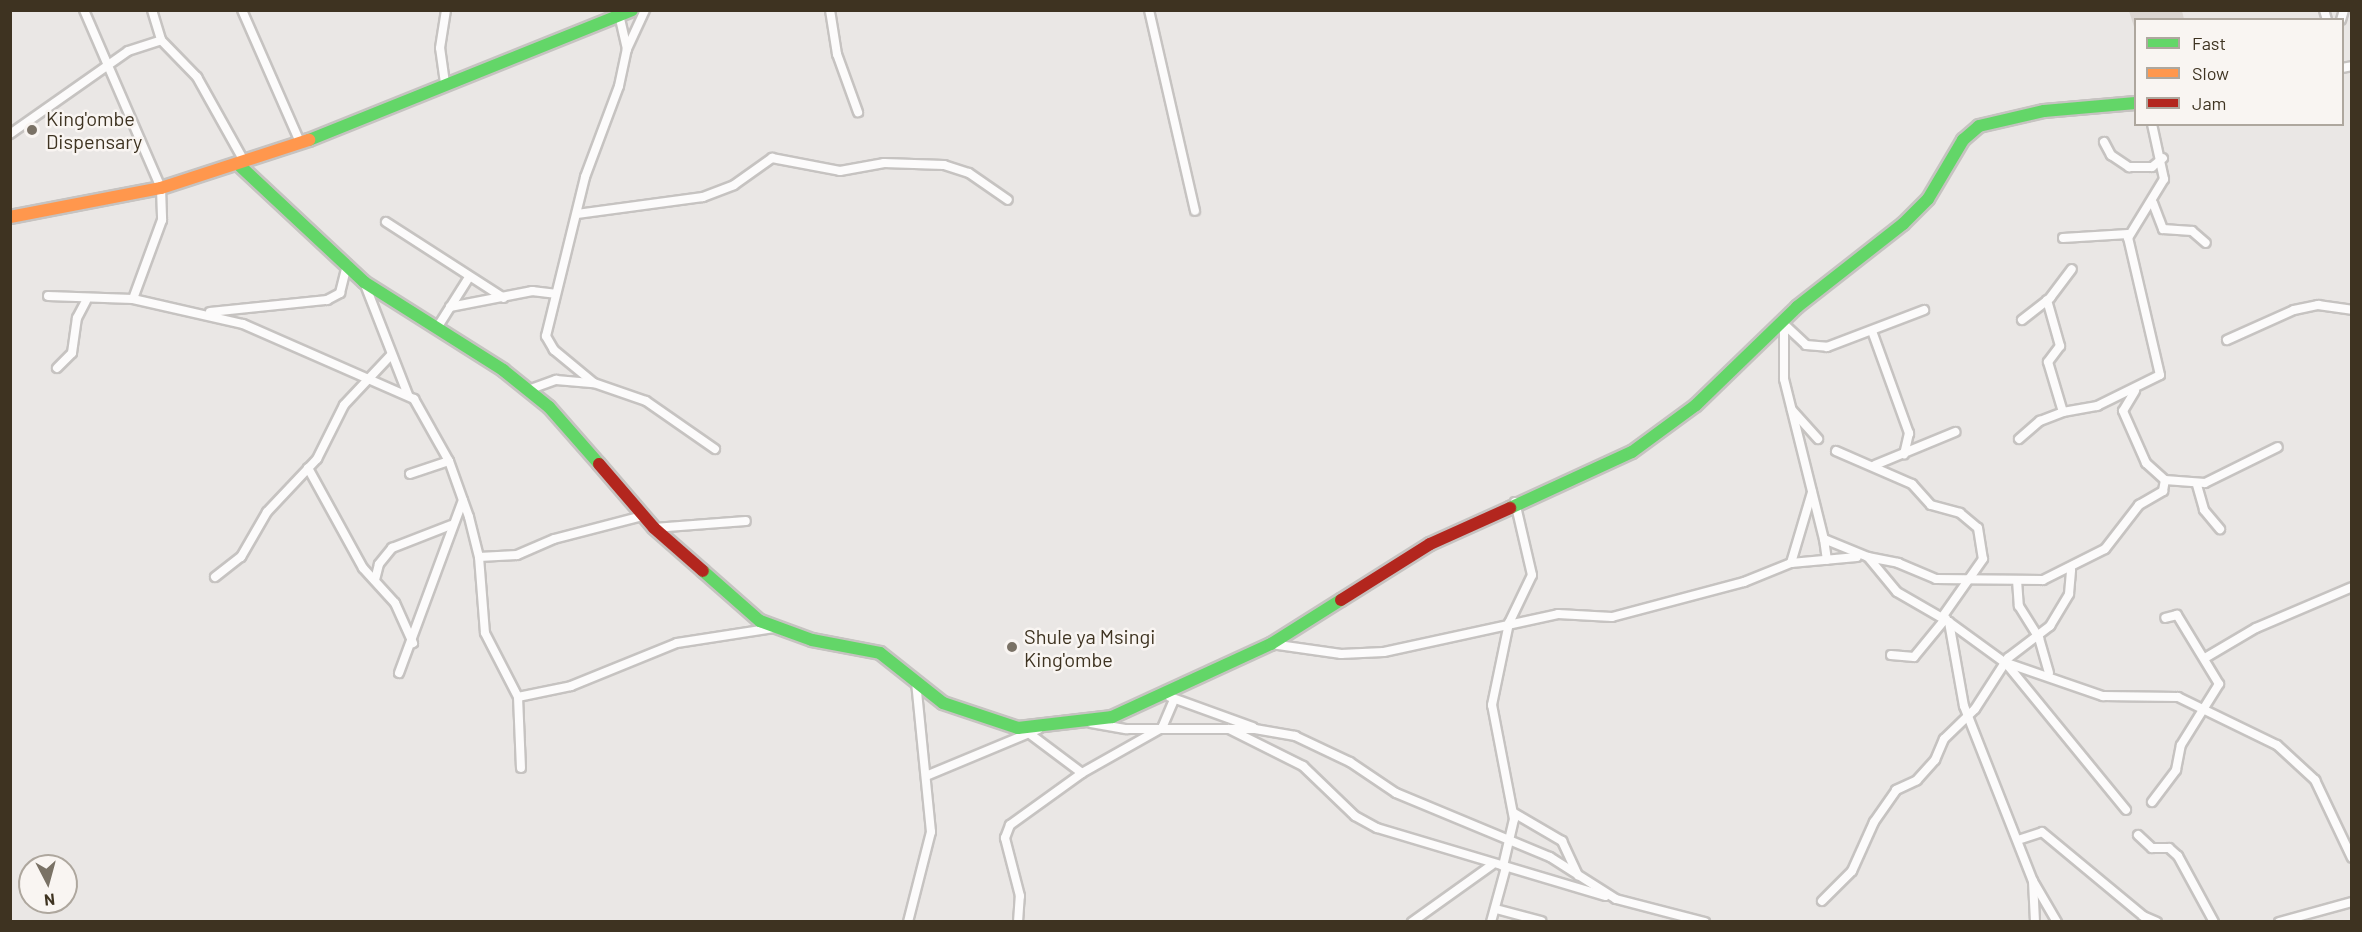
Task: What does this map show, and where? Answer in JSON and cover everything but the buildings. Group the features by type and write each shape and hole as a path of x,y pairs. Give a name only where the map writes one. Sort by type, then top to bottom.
{"street":[{"path":"84,10 107,66 138,124 162,188 162,220 133,298"},
{"path":"152,10 161,40 197,77 241,162 364,282 528,390 561,418 642,516 746,610 774,628 880,653 954,707 1018,728 1035,731 1082,773"},
{"path":"242,10 300,142"},
{"path":"445,83 440,48 446,10"},
{"path":"10,217 162,188 241,162 300,142 633,10"},
{"path":"594,383 547,340 555,294 572,247 577,214 627,49 645,10"},
{"path":"830,10 837,54 858,112"},
{"path":"1149,10 1195,211"},
{"path":"620,15 627,49"},
{"path":"10,134 135,48 161,40"},
{"path":"926,776 1035,731 1088,722 1170,697 1271,644 1430,544 1515,502 1609,465 1641,446 1710,393 1786,323 1917,211 1940,183 1963,140 1979,126 2044,111 2134,103"},
{"path":"2063,238 2128,234 2153,203 2164,179 2163,158 2153,126"},
{"path":"2104,142 2117,161 2129,167 2152,167 2163,158"},
{"path":"577,214 703,198 727,189 772,158 840,171 884,163 944,165 969,173 1008,200"},
{"path":"2153,203 2163,229 2192,231 2205,243"},
{"path":"386,222 468,279 504,298"},
{"path":"2019,439 2040,421 2063,412 2085,411 2156,379 2161,370 2128,234"},
{"path":"203,313 327,300 340,292 347,264"},
{"path":"2022,320 2048,300 2072,269"},
{"path":"437,328 468,279"},
{"path":"364,282 408,395"},
{"path":"450,307 532,291 555,294"},
{"path":"48,296 86,301 133,298 203,313 251,327 408,395 420,406 449,461 464,500 479,557 485,633 518,698 524,744 521,768"},
{"path":"2048,300 2060,346 2050,356 2049,368 2063,412"},
{"path":"57,368 72,353 77,318 86,301"},
{"path":"2227,340 2294,310 2318,305 2352,310"},
{"path":"1786,323 1816,348 1872,331 1924,310"},
{"path":"1786,323 1783,373 1824,539 1827,561"},
{"path":"1872,331 1909,433 1904,454"},
{"path":"215,577 239,560 267,512 308,468 333,433 338,414 367,378 391,355"},
{"path":"528,390 556,380 594,383 643,399 715,449"},
{"path":"2137,389 2122,411 2146,463 2165,480 2197,485 2278,447"},
{"path":"1792,410 1818,439"},
{"path":"1874,465 1955,432"},
{"path":"1836,451 1874,465 1912,484 1931,505 1960,513 1978,528 1985,550 1946,619 1914,657 1891,655"},
{"path":"410,474 449,461"},
{"path":"308,468 375,580 395,603 413,643"},
{"path":"1271,644 1341,654 1384,652 1509,622 1574,612 1612,617 1744,582 1791,563 1857,557 1898,562 1936,579 2017,580 2071,570 2105,549 2139,505 2163,491 2165,480"},
{"path":"2197,485 2204,510 2220,529"},
{"path":"1791,563 1812,492"},
{"path":"399,673 413,643 451,525 464,500"},
{"path":"1491,921 1496,909 1501,865 1512,838 1514,813 1504,785 1492,705 1509,622 1532,575 1515,502"},
{"path":"479,557 517,555 554,539 642,516"},
{"path":"654,528 746,521"},
{"path":"375,580 379,564 392,548 451,525"},
{"path":"1824,539 1857,557"},
{"path":"1868,557 1896,592 1946,619 2004,662 2126,810"},
{"path":"1822,901 1852,871 1887,803 1935,760 1944,739 1967,713 2004,662 2039,638 2069,594 2071,570"},
{"path":"2017,580 2019,606 2039,638 2049,673"},
{"path":"2205,658 2256,628 2352,587"},
{"path":"2152,802 2176,770 2181,745 2219,684 2177,615 2165,618"},
{"path":"1946,619 1967,713 2018,840 2032,882 2036,921"},
{"path":"518,698 571,686 677,643 774,628"},
{"path":"2004,662 2049,673 2103,696 2178,697 2203,712 2277,745 2304,766 2352,858"},
{"path":"908,921 930,845 926,776 916,681"},
{"path":"1018,921 1020,896 1005,833 1082,773 1162,728 1170,697"},
{"path":"1170,697 1224,713 1255,729"},
{"path":"1088,722 1162,728 1255,729 1308,740 1396,793 1512,838 1616,899"},
{"path":"1228,728 1303,766 1364,822 1616,899 1706,921"},
{"path":"1514,813 1562,841 1578,876"},
{"path":"2018,840 2032,831 2043,832 2144,916 2157,921"},
{"path":"2138,835 2152,848 2169,848 2178,856 2214,921"},
{"path":"1412,921 1479,869 1501,865"},
{"path":"2032,882 2056,921"},
{"path":"2279,921 2352,902"},
{"path":"1496,909 1541,921"}],"shaded area":[{"path":"2129,11 2182,11 2184,18 2134,18 2134,27"}],"traffic: fast":[{"path":"309,140 632,10"},
{"path":"1510,508 1632,452 1696,405 1797,307 1903,224 1928,199 1963,140 1979,126 2044,111 2134,103"},
{"path":"238,164 364,282 503,370 549,407 599,464"},
{"path":"703,571 760,621 812,640 880,653 943,703 1018,728 1112,717 1271,644 1341,600"}],"traffic: slow":[{"path":"10,217 161,188 309,140"}],"traffic: jam":[{"path":"599,464 654,528 703,571"},
{"path":"1341,600 1430,544 1510,508"}],"place":[{"name":"King'ombe Dispensary","path":"32,130"},
{"name":"Shule ya Msingi King'ombe","path":"1012,647"}]}
